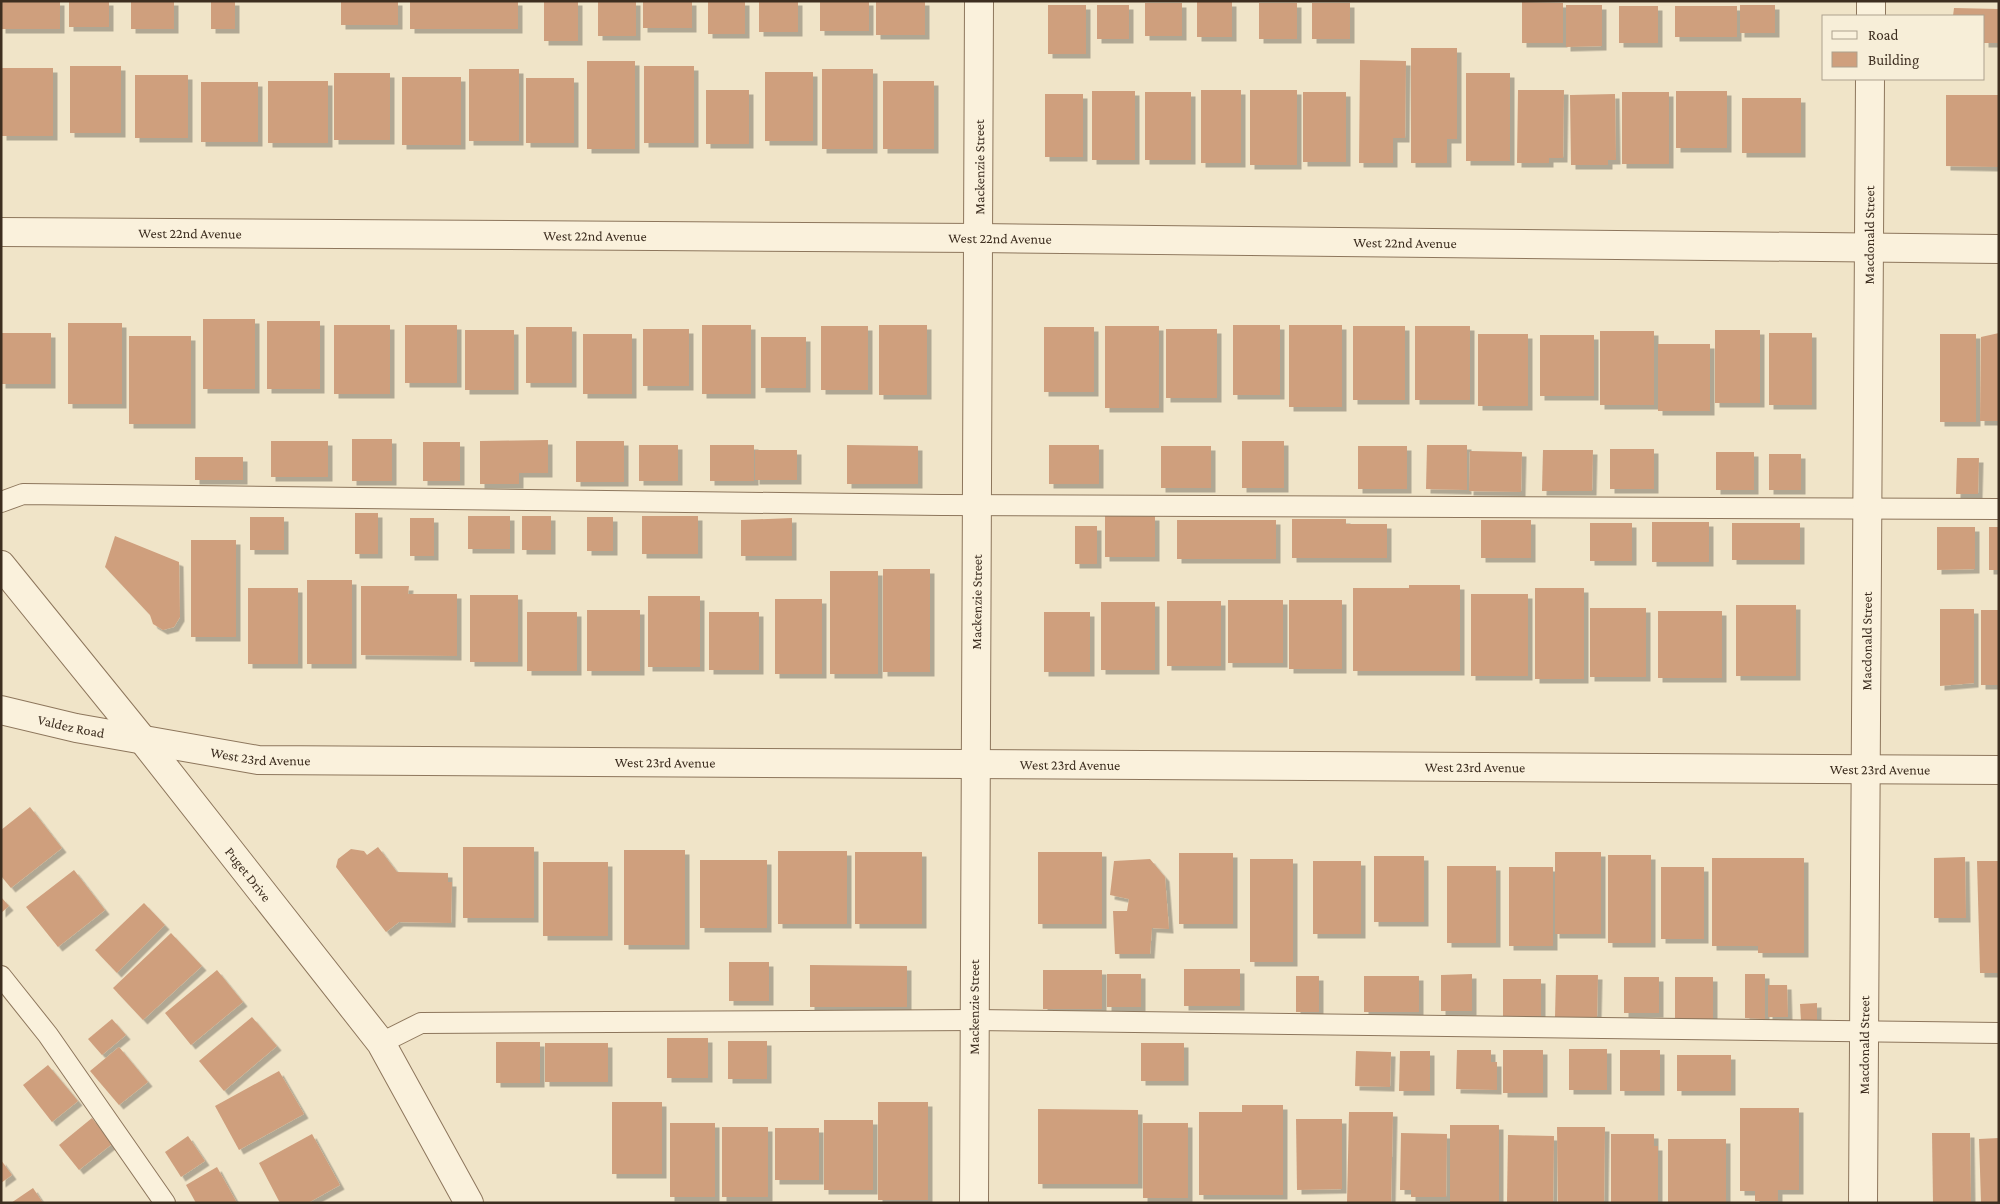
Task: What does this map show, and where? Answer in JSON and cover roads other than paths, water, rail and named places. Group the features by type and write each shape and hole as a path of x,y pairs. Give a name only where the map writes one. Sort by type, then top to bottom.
{"street":[{"name":"Mackenzie Street","path":"974,1203 973,1020 978,504 979,1"},
{"path":"1871,1 1871,15"},
{"name":"Macdonald Street","path":"1863,1203 1864,769 1870,80"},
{"name":"West 22nd Avenue","path":"1,232 979,238 1999,249"},
{"name":"Puget Drive","path":"1,565 142,739 380,1043 469,1203"},
{"name":"Valdez Road","path":"1,710 76,728 142,739"},
{"name":"West 23rd Avenue","path":"142,739 258,760 1999,770"}],"lane":[{"path":"1,502 23,494 978,504 1999,509"},
{"path":"1,976 48,1035 165,1203"},
{"path":"380,1043 422,1022 973,1020 1999,1033"}]}
